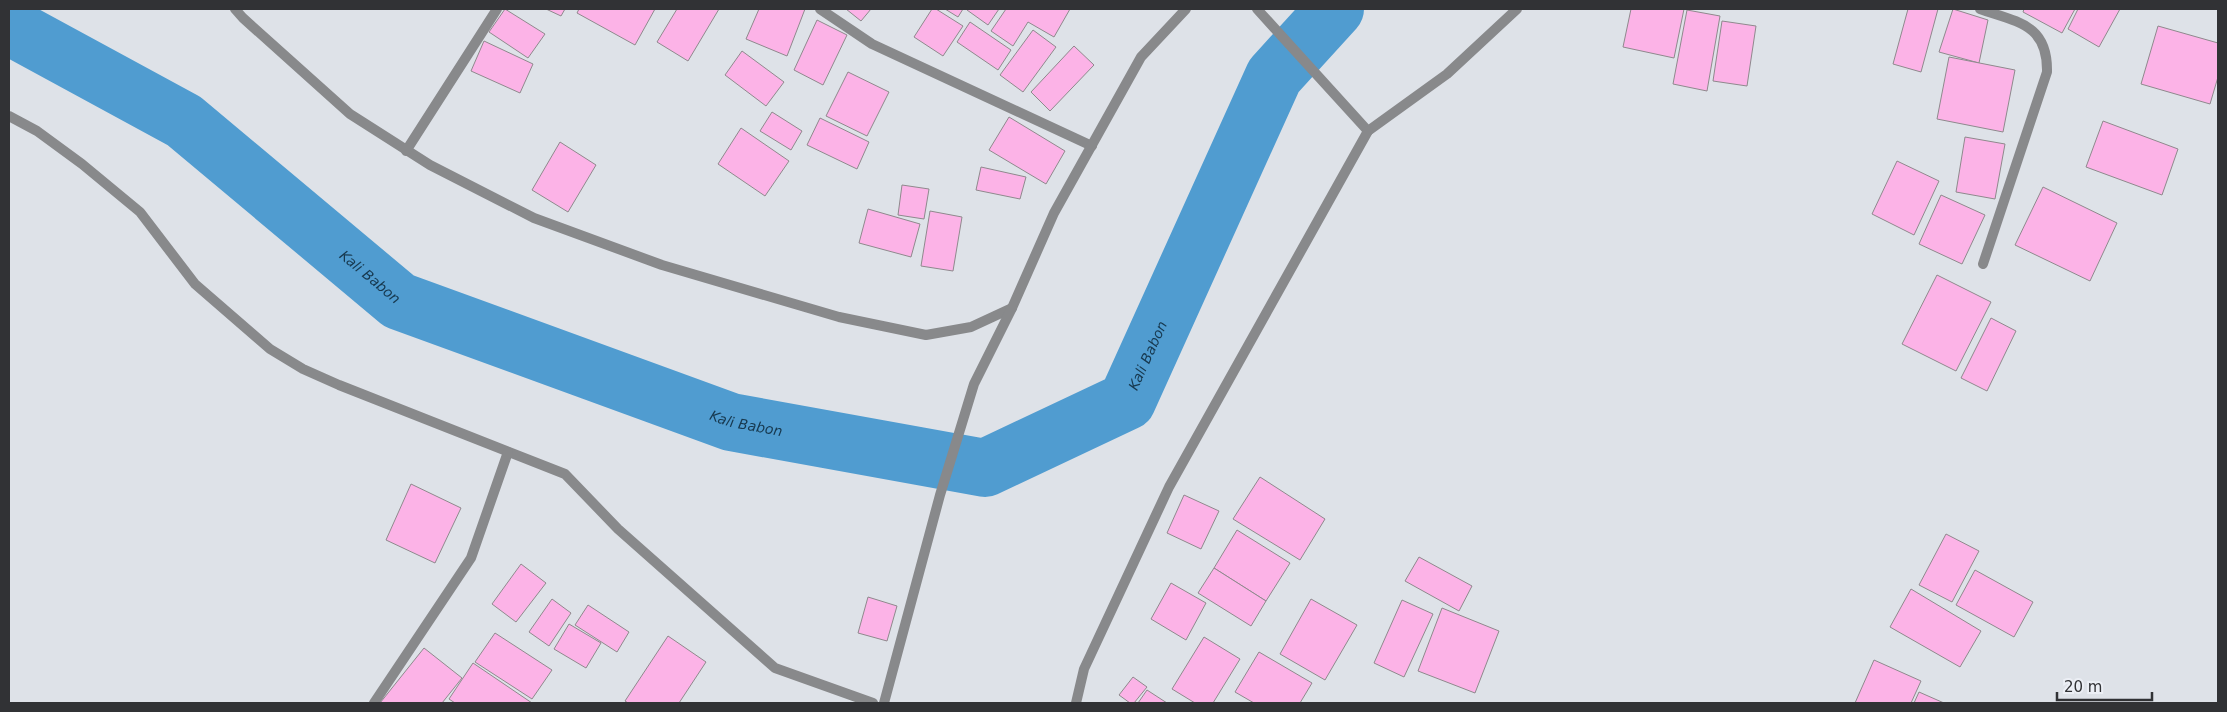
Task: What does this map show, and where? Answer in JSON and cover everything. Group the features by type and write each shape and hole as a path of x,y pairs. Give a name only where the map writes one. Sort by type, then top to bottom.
{"street":[{"path":"236,9 243,18 350,114 430,165 534,218 662,265 839,317 926,334 971,326 1012,308"},
{"path":"406,151 497,9"},
{"path":"820,9 872,44 1092,146"},
{"path":"884,703 940,495 974,384 1012,308 1054,213 1142,57 1186,9"},
{"path":"1257,9 1368,131"},
{"path":"1076,703 1084,669 1168,487 1368,131 1446,74 1517,9"},
{"path":"1980,9 2031,27 2041,42 2047,56 2046,72 1983,264"},
{"path":"9,116 37,131 140,212 194,284 270,349 303,369 339,385 565,474 618,529 775,668 874,703"},
{"path":"374,703 470,558 508,452"}],"building":[{"path":"505,9 545,34 528,58 489,32"},
{"path":"546,9 565,9 561,16"},
{"path":"579,9 655,9 635,45 577,13"},
{"path":"677,9 719,9 688,61 657,42"},
{"path":"759,9 805,9 787,56 746,39"},
{"path":"846,9 871,9 861,21"},
{"path":"932,9 936,9 963,26 943,56 914,37"},
{"path":"945,9 963,9 958,17"},
{"path":"968,9 999,9 988,25"},
{"path":"1006,9 1070,9 1054,37 1028,22 1013,46 991,31"},
{"path":"1631,9 1684,9 1674,58 1623,47"},
{"path":"1908,9 1938,9 1921,72 1893,64"},
{"path":"1953,9 1988,20 1979,63 1939,52"},
{"path":"2024,9 2075,9 2062,33 2023,12"},
{"path":"2078,9 2120,9 2099,47 2068,29"},
{"path":"1687,10 1720,16 1707,91 1673,84"},
{"path":"817,20 847,35 823,85 794,70"},
{"path":"1722,21 1756,26 1747,86 1713,81"},
{"path":"970,22 1011,50 998,70 957,42"},
{"path":"2158,26 2218,43 2218,77 2210,104 2141,84"},
{"path":"1033,30 1056,47 1023,92 1000,75"},
{"path":"484,41 533,64 520,93 471,71"},
{"path":"1074,46 1094,65 1050,111 1031,92"},
{"path":"742,51 784,82 766,106 725,75"},
{"path":"1949,57 2015,70 2003,132 1937,119"},
{"path":"848,72 889,92 867,136 826,116"},
{"path":"772,112 802,131 791,150 760,131"},
{"path":"1009,117 1065,151 1046,184 989,150"},
{"path":"820,118 869,142 857,169 807,145"},
{"path":"2103,121 2178,149 2162,195 2086,167"},
{"path":"741,128 789,161 765,196 718,164"},
{"path":"1965,137 2005,144 1995,199 1956,192"},
{"path":"560,142 596,165 568,212 532,190"},
{"path":"1897,161 1939,181 1914,235 1872,214"},
{"path":"981,167 1026,177 1020,199 976,190"},
{"path":"902,185 929,189 924,219 898,215"},
{"path":"2043,187 2117,223 2090,281 2015,245"},
{"path":"1941,195 1985,215 1962,264 1919,244"},
{"path":"868,209 920,224 911,257 859,243"},
{"path":"930,211 962,217 953,271 921,266"},
{"path":"1937,275 1991,302 1956,371 1902,344"},
{"path":"1991,318 2016,331 1987,391 1961,378"},
{"path":"1260,477 1325,519 1300,560 1233,519"},
{"path":"411,484 461,508 435,563 386,540"},
{"path":"1184,495 1219,511 1201,549 1167,533"},
{"path":"1237,530 1290,563 1266,601 1214,568"},
{"path":"1946,534 1979,551 1952,602 1919,585"},
{"path":"1419,557 1472,586 1459,611 1405,581"},
{"path":"521,564 546,583 516,622 492,604"},
{"path":"1214,568 1266,601 1251,626 1198,593"},
{"path":"1975,570 2033,602 2014,637 1956,605"},
{"path":"1171,583 1206,603 1186,640 1151,619"},
{"path":"1911,589 1981,631 1960,667 1890,627"},
{"path":"868,597 897,606 887,641 858,633"},
{"path":"552,599 571,613 549,646 529,632"},
{"path":"1311,599 1357,625 1325,680 1280,654"},
{"path":"1402,600 1433,614 1404,677 1374,663"},
{"path":"588,605 629,632 617,652 575,625"},
{"path":"1442,608 1499,631 1475,693 1418,671"},
{"path":"569,624 601,643 586,668 554,649"},
{"path":"495,633 552,670 532,699 475,662"},
{"path":"668,636 706,662 679,703 628,703 625,701"},
{"path":"1204,637 1240,659 1213,703 1195,703 1172,689"},
{"path":"424,648 462,678 442,703 380,703"},
{"path":"1259,652 1312,683 1300,703 1254,703 1235,692"},
{"path":"1874,660 1921,681 1911,703 1855,703"},
{"path":"473,663 532,703 455,703 449,699"},
{"path":"1133,677 1147,687 1134,703 1130,703 1119,695"},
{"path":"1147,690 1167,703 1138,703"},
{"path":"1919,692 1944,703 1914,703"}],"waterway":[{"name":"Kali Babon","path":"9,26 184,121 399,301 731,422 985,468 1127,401 1274,76 1335,9"}]}
